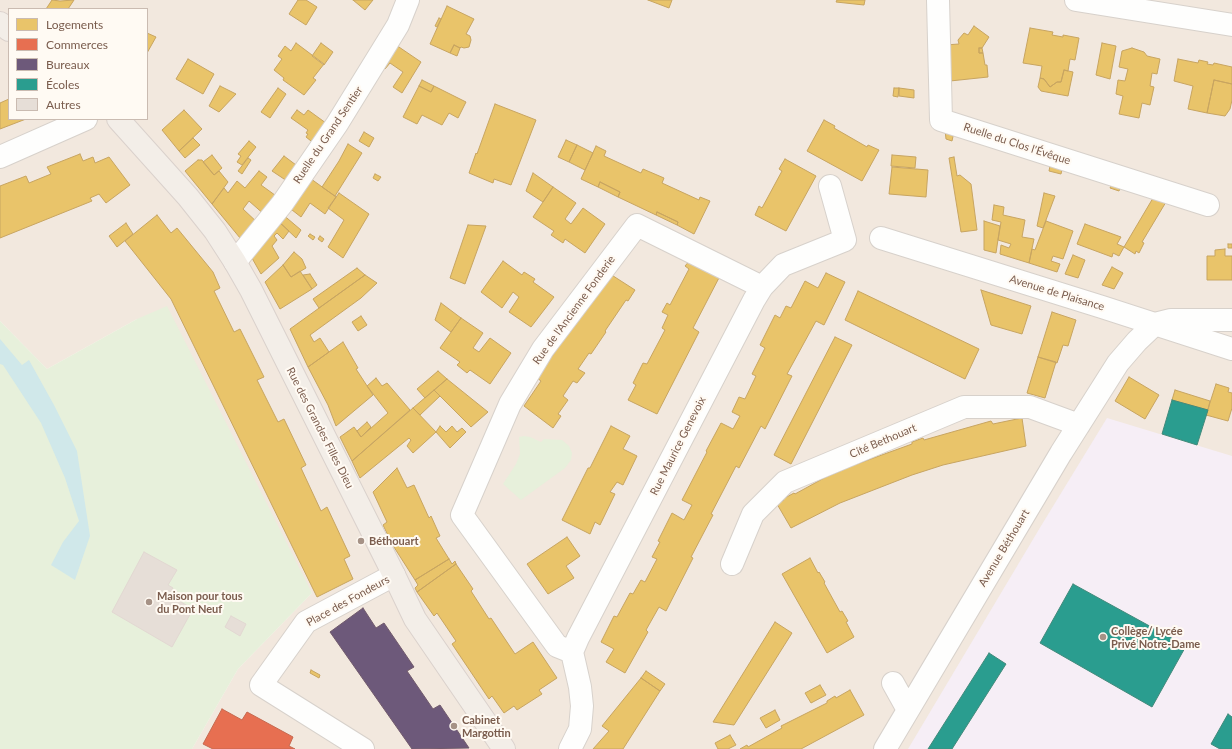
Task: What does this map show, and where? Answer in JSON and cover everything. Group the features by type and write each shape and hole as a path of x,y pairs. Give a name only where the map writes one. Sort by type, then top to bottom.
{"main road":[{"path":"0,23 8,29"},
{"name":"Rue des Grandes Filles Dieu","path":"119,120 188,197 215,231 235,262 251,290 415,619 504,749"}],"street":[{"name":"Ruelle du Grand Sentier","path":"235,262 282,204 338,124 398,25 408,0"},
{"name":"Ruelle du Clos l'Évêque","path":"938,0 941,120 1208,205"},
{"path":"1076,0 1232,25"},
{"path":"0,157 84,120"},
{"name":"Rue Maurice Genevoix","path":"572,652 581,631 762,287 783,264 845,240 830,186"},
{"name":"Rue de l'Ancienne Fonderie","path":"572,652 557,646 462,515 510,404 543,348 637,225 762,287"},
{"name":"Avenue de Plaisance","path":"881,238 1232,349"},
{"path":"1155,324 1172,320 1232,320"},
{"name":"Avenue Béthouart","path":"885,749 1079,425 1118,363 1137,341 1155,324"},
{"name":"Cité Bethouart","path":"732,564 753,514 785,482 964,407 1030,407 1079,425"},
{"name":"Place des Fondeurs","path":"363,749 261,685 306,622 394,575"},
{"path":"570,749 580,729 582,706 580,687 572,652"},
{"path":"893,683 908,710"}],"shaded area":[{"path":"0,0 1232,0 1232,749 192,749 238,669 312,593 137,319 47,369 0,321"},
{"name":"Collège/ Lycée Privé Notre-Dame","path":"1107,418 1232,456 1232,749 908,749 1041,526"}],"green space":[{"path":"167,306 312,593 238,669 192,749 0,749 0,321 47,369 137,319"},
{"path":"524,436 541,442 544,439 562,440 569,446 572,453 571,460 565,468 521,500 503,484 516,464 520,454 519,437"}],"water":[{"path":"0,339 22,365 29,360 77,451 90,536 75,580 51,565 63,542 79,521 65,478 41,423 3,365 0,364"}],"building: Logements":[{"path":"52,0 74,0 69,8 47,8"},
{"path":"298,0 306,0 317,7 306,25 289,14"},
{"path":"353,0 373,0 365,10"},
{"path":"648,0 672,0 669,8"},
{"path":"837,0 865,0 864,5 836,2"},
{"path":"447,6 474,19 466,34 470,36 471,40 469,47 460,48 454,45 450,53 430,44"},
{"path":"439,18 441,19 437,27 435,26"},
{"path":"974,26 989,37 982,48 979,48 979,53 983,53 985,65 987,65 988,77 950,81 945,45 959,44 958,40 964,33 968,35"},
{"path":"1030,28 1053,32 1052,35 1063,37 1063,35 1079,38 1075,60 1070,59 1068,71 1064,70 1061,82 1057,82 1050,87 1044,79 1040,78 1042,66 1023,63"},
{"path":"148,33 156,37 148,51"},
{"path":"296,43 324,64 313,78 316,80 304,95 283,80 284,78 274,70 282,59 278,56 285,46 291,51"},
{"path":"321,43 333,52 324,65 312,56"},
{"path":"393,43 421,62 402,93 393,87 403,72 390,63 385,69 379,65"},
{"path":"1102,43 1116,46 1110,79 1096,75"},
{"path":"454,45 460,48 457,56 450,53"},
{"path":"979,48 982,48 983,53 979,53"},
{"path":"1132,48 1144,52 1147,56 1160,59 1157,74 1152,73 1150,86 1154,87 1150,105 1142,103 1139,118 1119,114 1123,96 1116,94 1118,80 1125,81 1128,69 1119,67 1122,51"},
{"path":"188,59 214,74 203,94 176,79"},
{"path":"1178,59 1198,63 1199,60 1208,62 1207,64 1213,65 1214,63 1232,67 1232,84 1214,80 1207,113 1188,109 1193,86 1174,81"},
{"path":"1064,70 1073,72 1068,96 1041,91 1038,87 1040,78 1044,79 1050,87 1057,82 1061,82"},
{"path":"422,80 434,86 431,92 419,86"},
{"path":"1214,80 1232,84 1232,100 1230,109 1225,116 1207,113"},
{"path":"220,86 236,94 219,112 209,106"},
{"path":"419,86 431,92 434,86 466,102 458,118 449,113 442,125 422,115 417,124 403,117"},
{"path":"278,88 286,94 270,118 261,112"},
{"path":"894,88 899,88 898,97 893,96"},
{"path":"899,88 914,90 914,98 899,96"},
{"path":"8,99 8,120 23,120 0,129 0,103"},
{"path":"495,104 536,120 511,185 494,179 493,183 469,173"},
{"path":"184,110 202,129 179,151 162,130"},
{"path":"297,110 304,115 308,110 330,126 316,145 306,137 308,130 291,118"},
{"path":"824,120 835,126 834,128 867,147 868,145 879,150 862,181 807,151"},
{"path":"945,130 954,132 952,141 946,139"},
{"path":"364,132 374,138 369,147 359,141"},
{"path":"193,138 200,145 185,158 179,151"},
{"path":"566,140 577,145 569,162 558,157"},
{"path":"249,141 256,147 242,165 237,162 241,156 238,154"},
{"path":"348,144 362,153 335,196 322,187"},
{"path":"577,145 593,153 585,170 569,162"},
{"path":"596,146 606,151 604,156 641,173 643,169 664,178 662,183 699,200 700,197 710,201 694,234 677,225 678,222 657,212 656,215 618,197 620,192 600,182 598,187 581,179"},
{"path":"80,154 83,161 93,157 95,163 109,157 130,185 106,203 99,194 90,198 92,201 0,238 0,186 26,176 29,183 51,174 47,167"},
{"path":"212,155 222,168 214,175 203,162"},
{"path":"892,155 916,157 915,168 891,166"},
{"path":"284,156 300,168 290,183 272,171"},
{"path":"954,157 957,176 960,175 971,184 977,230 961,232 949,158"},
{"path":"248,158 251,160 242,174 238,171"},
{"path":"785,159 816,176 786,231 755,215 759,206 762,208 782,171 779,169"},
{"path":"198,160 202,160 214,175 219,171 228,182 212,204 185,171"},
{"path":"1051,161 1063,165 1061,174 1049,171"},
{"path":"892,167 928,170 926,197 889,194"},
{"path":"259,171 267,177 261,185 279,198 266,216 249,201 243,209 260,225 245,244 212,204 224,188 228,193 237,181 245,188"},
{"path":"533,173 553,187 543,202 526,191"},
{"path":"375,174 381,177 378,181 373,178"},
{"path":"307,176 336,197 325,214 310,203 301,217 287,206"},
{"path":"600,182 620,192 618,197 598,187"},
{"path":"1122,183 1119,191 1110,188 1112,184"},
{"path":"553,187 576,203 565,219 571,224 583,208 605,224 585,253 565,239 563,243 551,235 554,231 533,217"},
{"path":"339,193 369,214 343,258 328,247 344,220 328,208"},
{"path":"1044,193 1055,196 1043,228 1037,226"},
{"path":"1156,193 1169,197 1142,242 1144,243 1139,253 1136,251 1135,254 1124,247"},
{"path":"994,205 1004,207 1003,215 1025,220 1022,237 1034,239 1029,263 1000,254 1001,245 1009,248 1011,244 998,240 1001,222 992,220"},
{"path":"657,212 678,222 677,225 656,215"},
{"path":"281,213 301,230 296,238 276,219"},
{"path":"157,215 171,233 177,228 213,272 220,288 214,291 234,332 240,329 264,377 257,380 278,422 284,419 306,465 301,468 321,511 327,507 350,556 344,559 353,579 317,597 171,299 125,241"},
{"path":"276,219 289,231 283,239 277,233 274,236 277,240 272,246 279,258 261,274 248,251"},
{"path":"984,221 1000,226 996,253 984,250"},
{"path":"1046,221 1073,231 1063,259 1053,256 1051,261 1060,264 1057,272 1029,263 1032,249 1035,250"},
{"path":"126,223 133,234 117,247 109,236"},
{"path":"1085,224 1121,237 1117,244 1124,247 1119,256 1113,253 1112,257 1077,244"},
{"path":"468,225 486,226 465,284 450,278"},
{"path":"310,234 315,237 313,240 308,236"},
{"path":"320,236 324,239 322,242 318,239"},
{"path":"1228,244 1232,244 1232,248 1228,248"},
{"path":"1225,249 1225,256 1232,256 1232,280 1207,280 1207,256 1215,256 1215,250"},
{"path":"294,252 302,259 306,268 291,277 283,265"},
{"path":"1073,255 1085,260 1078,278 1065,274"},
{"path":"692,258 722,272 693,328 699,332 657,414 628,400 636,385 633,383 643,363 647,364 665,330 662,328 668,315 662,312 667,303 670,305 689,269 685,266"},
{"path":"503,261 522,275 524,272 535,279 533,282 554,297 531,327 509,312 519,297 513,292 502,308 481,292"},
{"path":"283,265 291,277 300,271 312,289 280,309 265,282"},
{"path":"1112,267 1123,273 1114,289 1102,285"},
{"path":"357,268 365,275 319,308 313,299"},
{"path":"607,272 635,290 628,301 626,300 591,354 589,353 578,369 585,373 577,383 573,381 563,396 568,400 558,414 561,416 553,428 524,406 541,381 537,378 555,352 553,351"},
{"path":"826,273 845,282 824,325 816,321 787,374 792,376 765,429 761,426 739,468 736,466 711,514 713,515 691,557 693,558 666,611 659,607 646,630 648,632 625,673 606,662 614,649 601,642 614,616 617,617 630,593 633,594 641,580 645,582 657,559 652,557 660,542 658,541 672,513 684,520 692,505 682,500 721,423 733,429 740,416 732,412 739,397 745,399 756,376 752,374 765,348 760,345 775,315 780,318 786,306 791,308 805,281 818,288"},
{"path":"310,274 317,285 312,289 303,275"},
{"path":"365,275 377,283 361,298 310,335 314,342 320,338 329,352 308,367 290,329"},
{"path":"981,290 1031,306 1022,334 991,325"},
{"path":"858,291 979,349 965,379 845,320"},
{"path":"441,303 461,318 451,332 435,320"},
{"path":"1052,312 1076,320 1068,346 1063,345 1057,363 1038,357"},
{"path":"361,316 367,325 358,331 352,322"},
{"path":"461,318 483,333 473,348 479,352 490,338 511,353 490,384 470,370 467,373 457,365 460,362 440,348"},
{"path":"835,337 852,345 791,464 774,455"},
{"path":"343,342 358,368 356,369 373,395 336,426 328,405 308,367"},
{"path":"1038,357 1056,362 1045,398 1027,393"},
{"path":"438,371 447,379 425,398 417,389"},
{"path":"1129,377 1159,395 1145,419 1115,401"},
{"path":"376,378 382,386 387,383 410,410 352,461 340,437 354,427 361,437 388,413 367,386"},
{"path":"447,379 488,412 471,427 434,390"},
{"path":"1216,384 1229,388 1228,392 1232,393 1232,408 1228,421 1206,415"},
{"path":"434,390 440,396 420,415 413,408"},
{"path":"1175,390 1210,401 1208,410 1172,400"},
{"path":"413,408 436,432 413,453 407,446 411,440 409,438 360,478 352,461"},
{"path":"1022,418 1026,446 943,465 912,475 840,503 791,528 777,504 794,493 795,494 826,477 845,469 844,467 856,462 857,464 912,444 912,442 923,438 924,440 991,421 993,424"},
{"path":"367,422 371,427 361,437 357,431"},
{"path":"440,426 446,432 452,426 457,432 462,428 466,432 450,448 436,432"},
{"path":"611,426 630,436 623,449 637,456 623,485 617,482 610,492 615,494 600,525 595,522 590,534 562,520"},
{"path":"397,468 407,488 414,485 429,518 431,516 440,536 436,538 449,559 415,580 392,544 383,525 387,522 373,492"},
{"path":"567,537 580,556 566,566 574,578 548,594 527,564"},
{"path":"810,558 825,582 824,583 840,612 842,611 848,621 846,622 854,637 827,653 782,574"},
{"path":"449,559 452,564 455,561 456,564 417,592 415,588 418,585 415,580"},
{"path":"456,564 473,589 471,591 489,619 491,618 515,654 533,642 557,678 539,690 542,694 517,710 514,706 504,713 492,696 489,699 452,644 456,641 437,613 434,616 417,592"},
{"path":"775,622 792,633 734,725 713,722"},
{"path":"311,670 320,675 319,678 310,673"},
{"path":"646,671 665,684 660,691 641,678"},
{"path":"641,678 660,691 623,749 593,749 609,731 602,726"},
{"path":"820,685 826,695 811,703 805,693"},
{"path":"850,690 864,715 801,749 740,749 747,745 748,747 782,728 781,726 827,703 827,701 835,696 836,698"},
{"path":"775,710 780,720 766,728 760,718"},
{"path":"730,735 736,745 728,749 718,749 715,743"}],"building: Commerces":[{"path":"222,709 242,720 247,712 293,737 289,746 295,749 213,749 203,744"}],"building: Bureaux":[{"path":"363,608 376,628 384,623 414,667 407,671 433,709 440,705 469,748 412,749 330,632"}],"building: Écoles":[{"path":"1172,400 1208,410 1197,445 1162,434"},
{"path":"1073,584 1186,646 1152,707 1040,643"},
{"path":"989,653 1006,664 952,749 928,749"},
{"path":"1228,714 1232,717 1232,749 1220,749 1211,744"}],"building: Autres":[{"name":"Maison pour tous du Pont Neuf","path":"144,552 177,570 168,585 173,588 169,595 193,609 172,647 112,612"},
{"path":"231,616 246,624 240,636 225,627"}],"place":[{"name":"Béthouart","path":"361,541"},
{"name":"Maison pour tous du Pont Neuf","path":"149,602"},
{"name":"Collège/ Lycée Privé Notre-Dame","path":"1103,637"},
{"name":"Cabinet Margottin","path":"454,726"}]}
